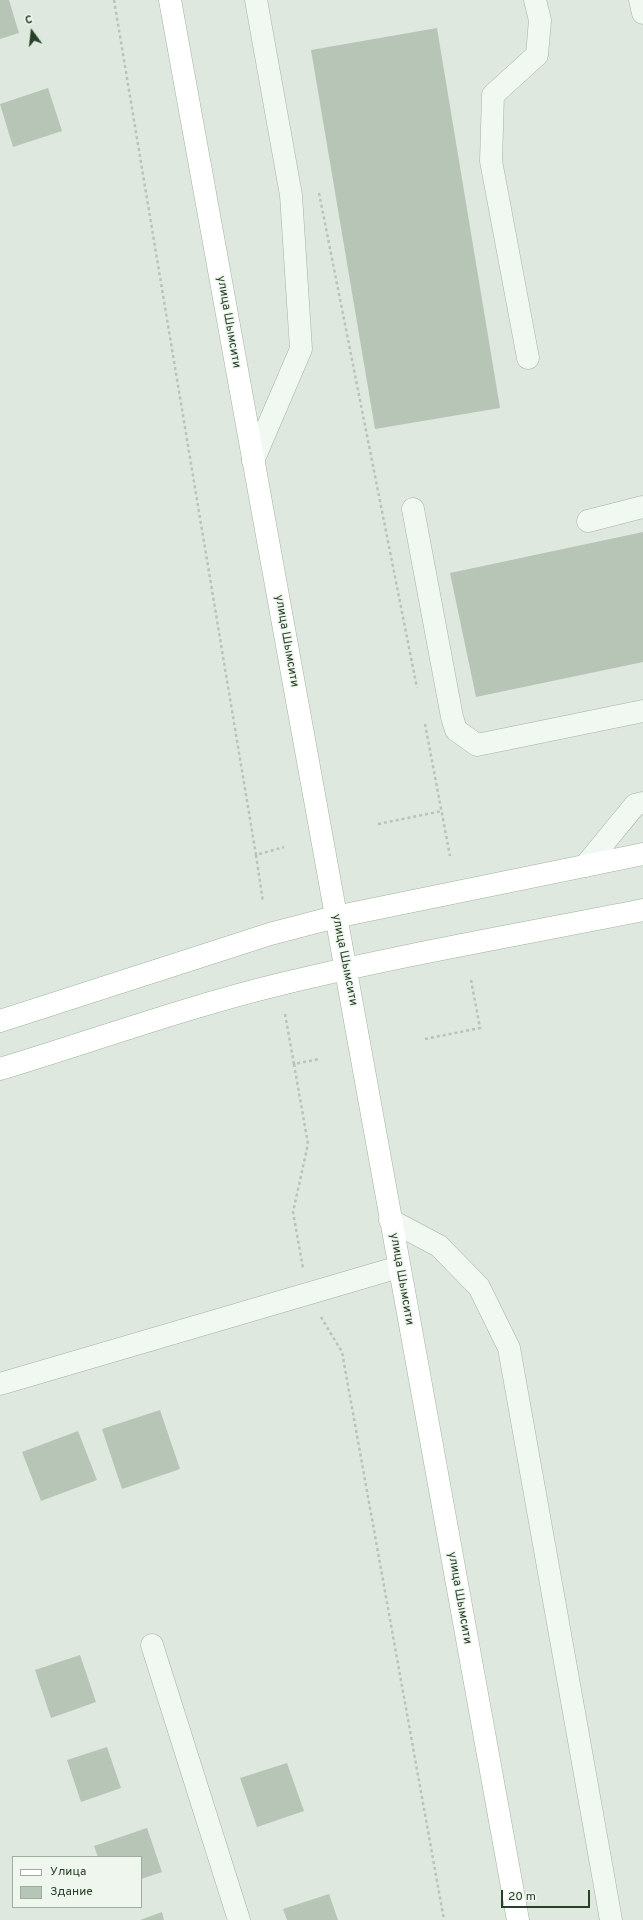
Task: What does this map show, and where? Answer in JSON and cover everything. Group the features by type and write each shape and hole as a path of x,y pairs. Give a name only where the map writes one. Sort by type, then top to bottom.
{"main road":[{"name":"улица Шымсити","path":"170,0 335,917 347,969 390,1220 518,1920"},
{"path":"0,1021 262,937 335,917 643,854"},
{"path":"0,1069 174,1014 280,984 347,969 643,910"}],"street":[{"path":"253,461 301,349 291,195 256,0"},
{"path":"528,358 491,161 491,154 493,95 537,55 540,20 535,0"},
{"path":"640,0 643,13"},
{"path":"588,521 643,507"},
{"path":"413,509 450,709 456,730 477,745 643,711"},
{"path":"585,866 635,805 643,803"},
{"path":"390,1220 439,1246 479,1287 510,1348 611,1920"},
{"path":"0,1384 399,1267"},
{"path":"152,1645 239,1920"}],"path":[{"path":"114,0 264,902"},
{"path":"318,187 419,694"},
{"path":"423,717 450,856"},
{"path":"378,824 442,811"},
{"path":"256,855 284,846"},
{"path":"425,1039 480,1028 471,980"},
{"path":"285,1014 308,1144 293,1212 308,1294 342,1352 444,1920"},
{"path":"294,1064 319,1059"}],"building":[{"path":"0,0 9,0 19,33 0,39"},
{"path":"437,28 500,408 375,429 311,50"},
{"path":"48,88 62,131 13,147 0,104"},
{"path":"643,532 643,662 476,697 450,573"},
{"path":"160,1410 180,1469 122,1489 102,1429"},
{"path":"78,1431 97,1480 41,1501 22,1452"},
{"path":"80,1655 96,1702 51,1718 35,1670"},
{"path":"107,1747 121,1788 81,1802 67,1760"},
{"path":"287,1763 304,1811 257,1827 240,1778"},
{"path":"147,1828 162,1872 142,1879 142,1856 98,1856 94,1846"},
{"path":"329,1894 338,1920 287,1920 283,1909"},
{"path":"162,1912 164,1920 140,1920"}]}
